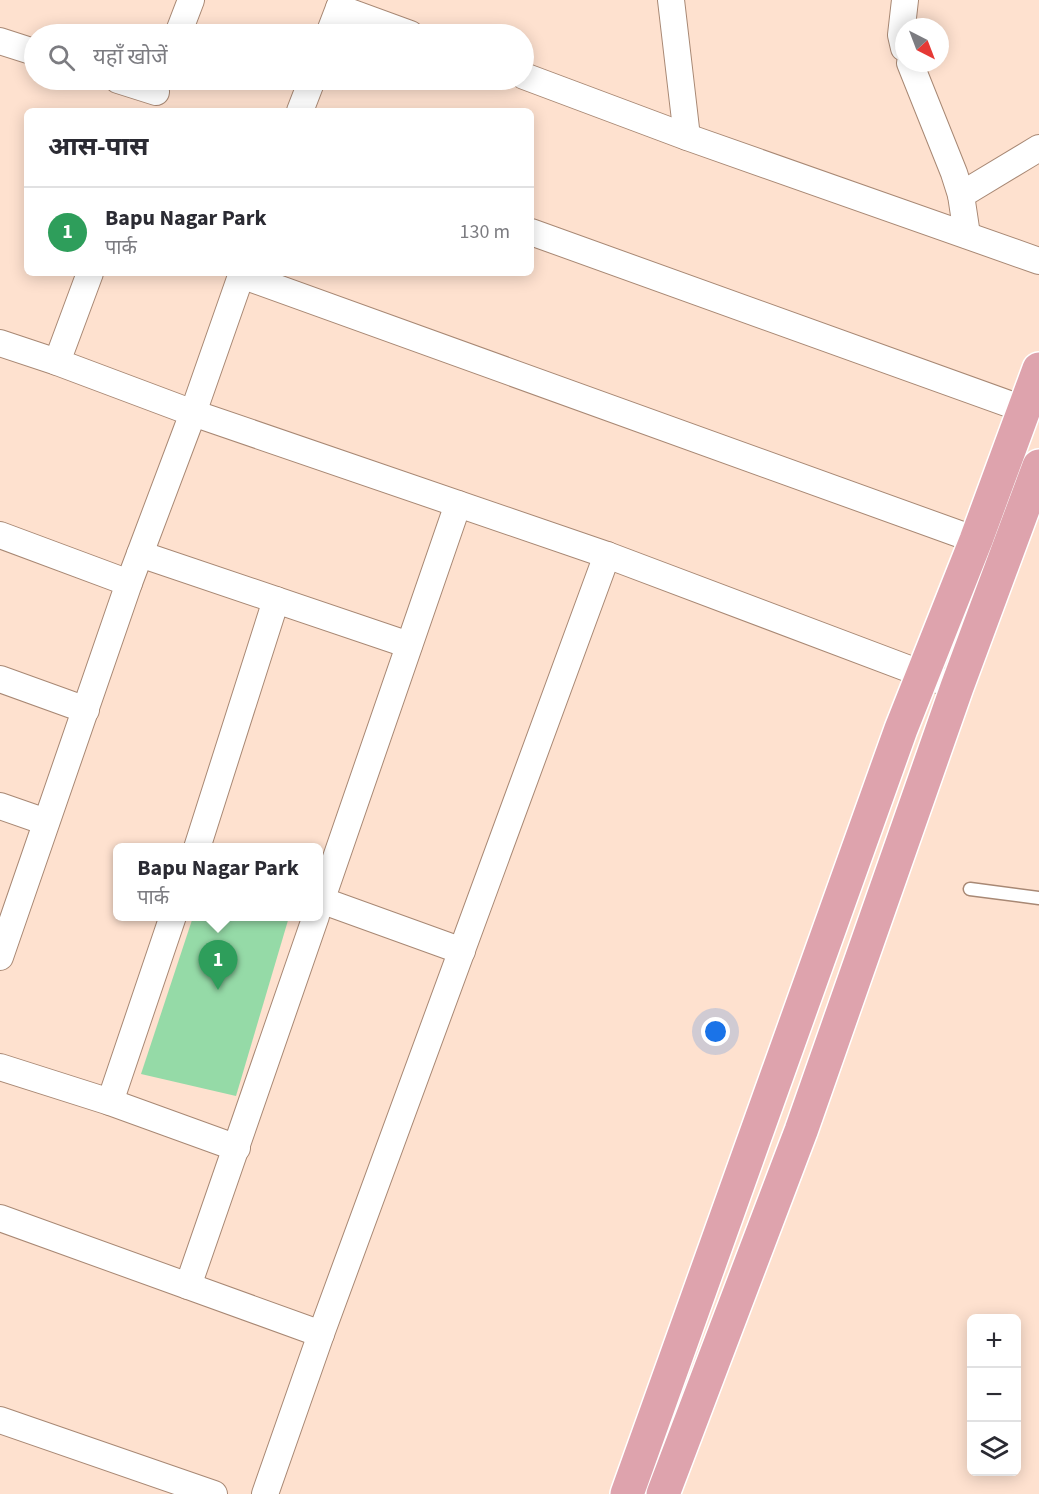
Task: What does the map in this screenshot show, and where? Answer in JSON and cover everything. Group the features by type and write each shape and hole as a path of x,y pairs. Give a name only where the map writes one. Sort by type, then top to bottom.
{"main road":[{"path":"627,1494 897,741 976,540 1039,369"},
{"path":"663,1494 801,1131 957,687 1039,466"}],"street":[{"path":"182,24 191,0"},
{"path":"671,0 687,136"},
{"path":"902,18 905,0"},
{"path":"333,24 340,4 387,24"},
{"path":"2,48 24,51"},
{"path":"914,72 954,172 961,195 967,235"},
{"path":"534,80 1039,261"},
{"path":"301,108 308,90"},
{"path":"961,195 1039,148"},
{"path":"534,233 1023,409"},
{"path":"57,362 89,276"},
{"path":"0,957 129,583 241,276"},
{"path":"248,276 976,540"},
{"path":"0,343 607,555 957,687"},
{"path":"323,894 458,504"},
{"path":"0,535 129,583"},
{"path":"140,554 409,645"},
{"path":"265,1494 321,1334 607,555"},
{"path":"199,843 276,600"},
{"path":"0,679 86,710"},
{"path":"0,806 46,822"},
{"path":"323,907 462,951"},
{"path":"110,1102 171,921"},
{"path":"188,1286 314,921"},
{"path":"0,1067 110,1102 237,1148"},
{"path":"0,1218 321,1334"},
{"path":"0,1420 214,1494"}],"lane":[{"path":"970,889 1039,898"}],"green space":[{"path":"192,921 288,921 236,1096 141,1074"}],"place":[{"name":"Bapu Nagar Park","path":"218,990"}]}
